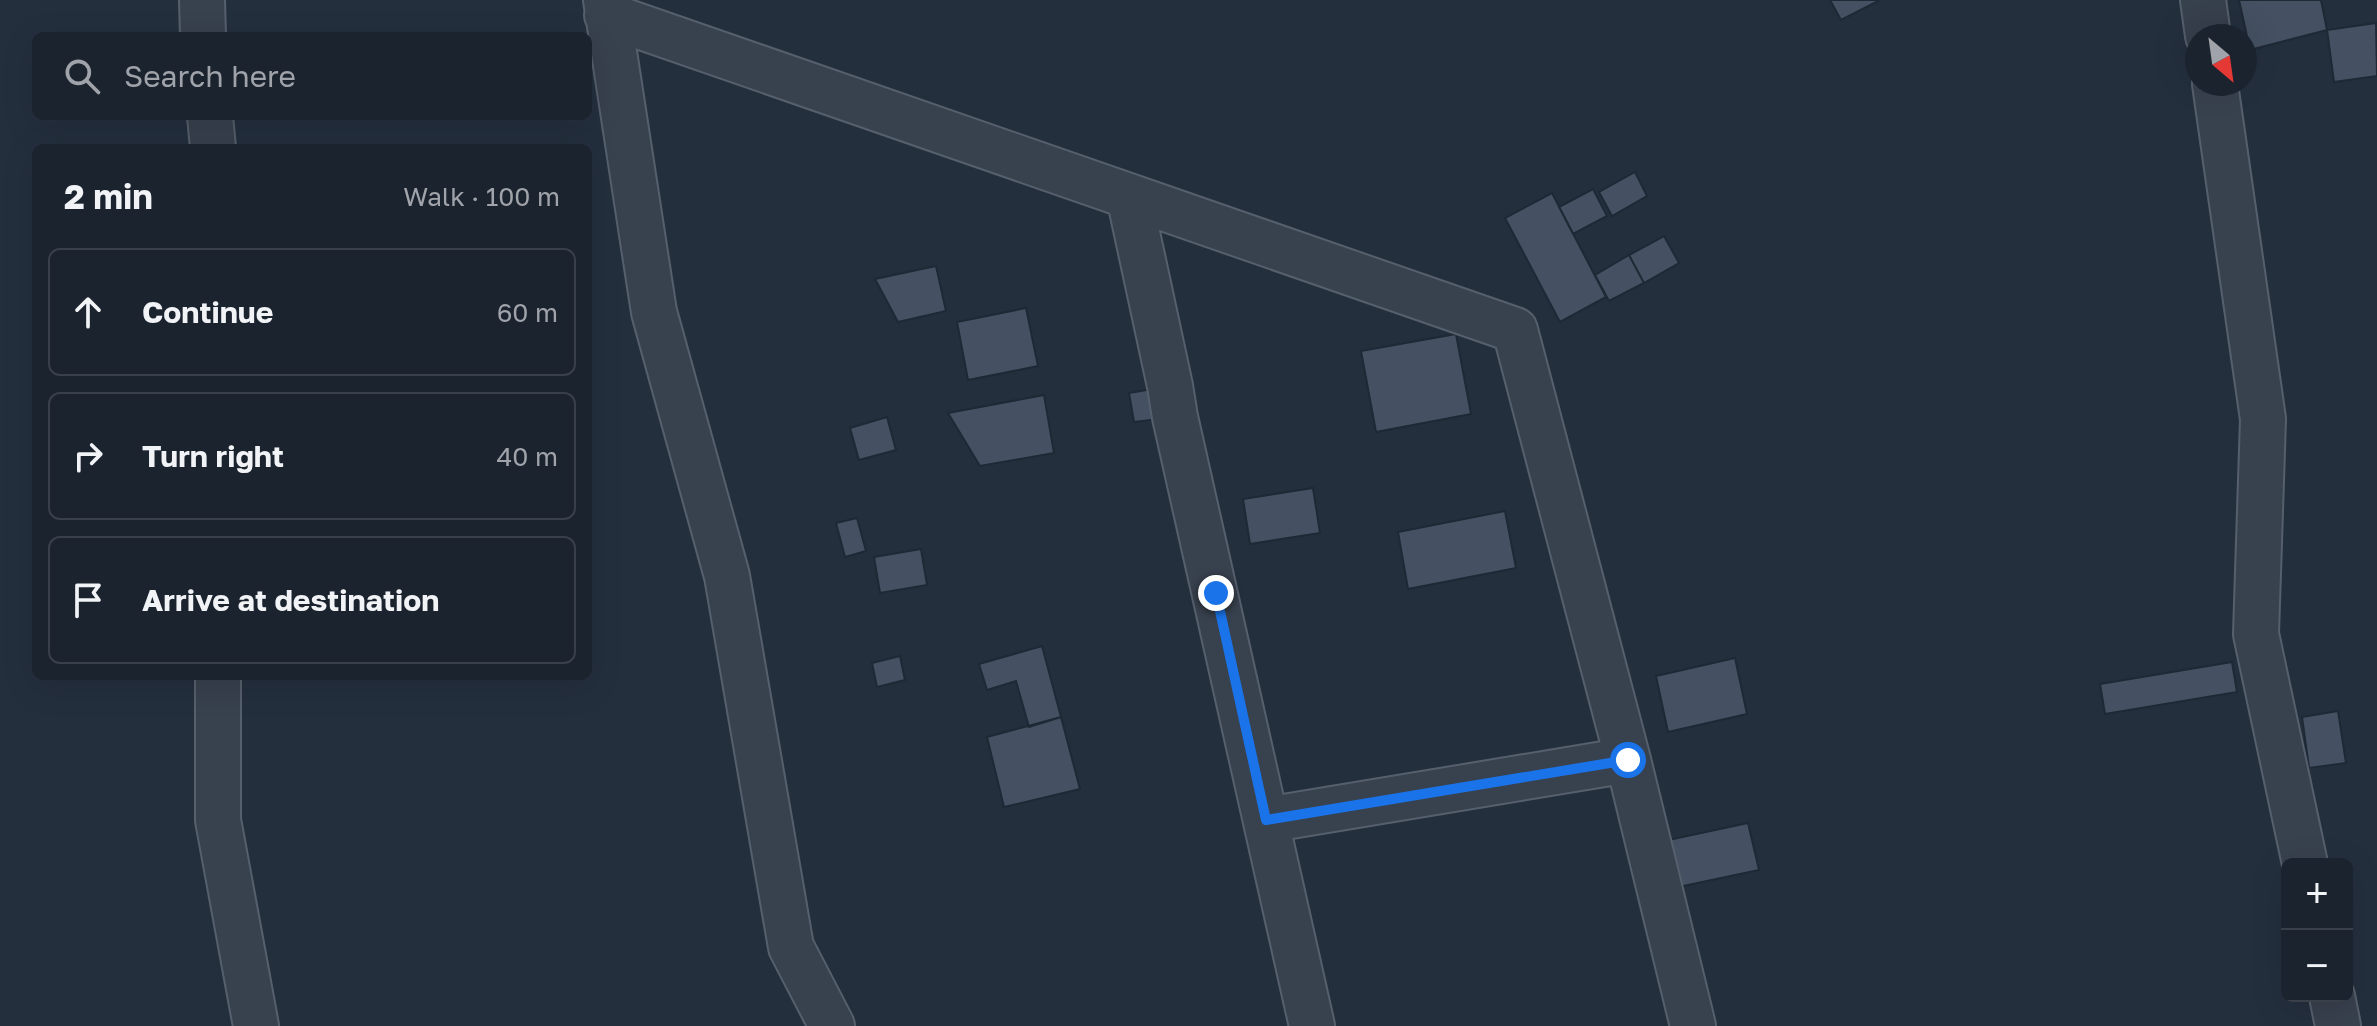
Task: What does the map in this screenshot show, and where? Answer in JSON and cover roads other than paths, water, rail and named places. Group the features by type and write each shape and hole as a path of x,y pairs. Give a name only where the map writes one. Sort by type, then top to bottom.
{"street":[{"path":"202,0 203,32"},
{"path":"2202,0 2206,24"},
{"path":"832,1026 791,947 727,576 654,312 606,8 1129,196 1515,330 1628,760 1693,1026"},
{"path":"2217,96 2263,419 2256,634 2304,858"},
{"path":"210,120 213,144"},
{"path":"1129,196 1175,417 1312,1026"},
{"path":"218,680 218,820 256,1026"},
{"path":"1266,820 1628,760"},
{"path":"2333,1002 2338,1026"}]}
